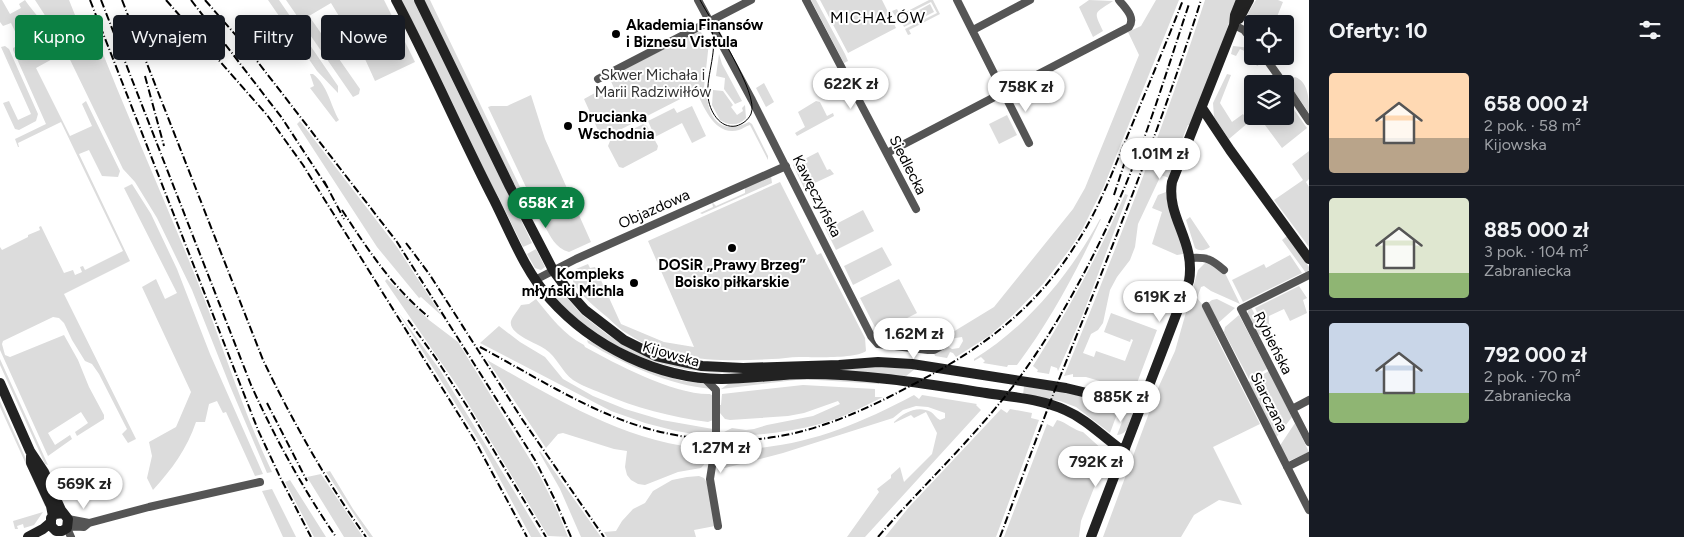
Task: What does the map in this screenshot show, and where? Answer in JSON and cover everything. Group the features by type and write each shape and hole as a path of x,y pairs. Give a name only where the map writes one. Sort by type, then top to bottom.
{"street":[{"name":"Kijowska","path":"396,0 478,171 535,280 552,301 570,318 604,344 627,356 651,365 679,374 704,378 729,379 807,374 864,377 1026,399 1068,411 1088,422 1119,448 1125,449"},
{"name":"Kijowska","path":"420,0 510,188 553,270 580,304 621,339 647,352 682,363 720,368 839,366 878,362 912,364 1066,388 1141,406"},
{"name":"Kawęczyńska","path":"698,0 786,166 875,342 928,350 934,350 945,344"},
{"path":"598,79 751,0"},
{"name":"Siedlecka","path":"806,0 916,209"},
{"path":"958,0 1029,143"},
{"path":"973,30 1030,0"},
{"path":"887,153 1129,27 1132,22 1131,15 1119,0"},
{"path":"1091,537 1187,288 1190,273 1188,245 1172,203 1171,187 1234,26 1235,15 1241,0"},
{"path":"1234,26 1241,17 1249,0"},
{"path":"1234,26 1244,30"},
{"path":"1294,99 1309,121"},
{"path":"1202,108 1309,259"},
{"name":"Objazdowa","path":"535,280 553,270 786,166"},
{"path":"1190,258 1205,257 1224,270"},
{"name":"Rybieńska","path":"1309,275 1241,309 1309,442"},
{"name":"Siarczana","path":"1206,306 1309,510"},
{"path":"704,378 716,390 716,441 710,479 718,526"},
{"path":"716,390 729,379"},
{"path":"0,383 30,451 44,472 62,526"},
{"path":"1292,409 1309,400"},
{"path":"1287,467 1309,456"},
{"path":"28,537 43,529 62,526 84,527 89,523 149,507 260,482"},
{"path":"34,537 41,536 62,526"}],"green space":[{"path":"0,0 2,0 10,14 21,8 19,4 25,0 36,15 15,15 15,31 11,23 3,26 0,22"},
{"path":"35,0 69,0 75,15 45,15"},
{"path":"268,0 279,0 289,15 278,15"},
{"path":"286,0 384,0 392,15 338,15 331,3 311,15 296,15"},
{"path":"401,0 415,0 532,243 523,247 498,196 482,170"},
{"path":"424,0 430,0 521,189 518,191 513,184"},
{"path":"811,0 816,0 848,61 844,63"},
{"path":"820,0 882,0 896,28 848,53"},
{"path":"929,0 933,0 940,14 909,30 911,34 908,35 905,29 937,13 931,2 897,19 892,11 897,9 900,15"},
{"path":"1089,0 1113,1 1097,13 1103,31 1093,37 1079,7"},
{"path":"1156,0 1179,0 1104,186 1082,230 1043,284 1013,315 989,336 956,357 950,352 947,358 935,356 934,353 947,346 952,349 959,348 963,341 962,337 949,339 929,348 882,341 930,346 994,307 1073,209 1085,188 1139,55 1128,32 1141,26"},
{"path":"1205,0 1237,0 1213,69 1191,126 1188,125 1174,159 1176,160 1169,178 1161,175 1138,224 1135,247 1130,260 1110,290 1103,323 1098,330 1091,334 1083,353 1094,357 1096,351 1125,361 1133,340 1131,339 1130,342 1104,332 1111,313 1157,330 1137,383 1133,387 1127,389 1086,377 1073,377 1073,374 1064,376 1138,189 1173,95"},
{"path":"1256,0 1278,0 1283,2 1278,15 1248,15"},
{"path":"930,4 934,12 904,27 901,20"},
{"path":"311,19 321,33 321,51 311,36"},
{"name":"Skwer Michała i Marii Radziwiłłów","path":"700,31 709,42 704,88 707,89 707,99 712,115 723,125 730,127 749,122 752,124 768,156 768,160 750,125 739,130 723,129 717,125 707,112 696,91 602,139 584,99 602,89 604,93 614,88 609,77"},
{"path":"405,42 415,62 375,81 365,60 405,60"},
{"path":"5,46 9,49 38,114 36,121 19,130 15,129 3,103 9,101 18,120 31,114 1,47"},
{"path":"1233,46 1244,47 1244,51 1240,49 1236,56 1231,54"},
{"path":"311,47 338,86 338,93 309,60 311,60"},
{"path":"103,53 191,265 244,408 272,472 267,473 192,290 157,218 135,182 123,169 70,60 103,60"},
{"path":"719,54 722,64 742,101 735,104 724,89 725,78 716,76"},
{"path":"17,60 51,60 36,68 70,136 92,126 82,104 86,101 120,171 118,177 102,176 89,150 79,154 130,261 64,294 136,439 128,443 122,434 127,429 99,374 92,364 85,361 64,323 59,318 53,317 3,341 5,355 10,357 64,335 78,360 89,387 104,415 104,419 77,436 75,432 88,423 81,412 48,433 55,445 70,435 72,439 48,456 0,350 0,247 2,250 28,237 28,235 40,230 39,227 41,226 64,273 73,270 75,275 82,272 80,267 83,266 85,270 123,251 61,122 18,143 18,147 15,139 46,124"},
{"path":"327,60 340,60 360,89 359,94 353,97"},
{"path":"310,74 313,74 322,84 339,120 336,122 310,88 314,86"},
{"path":"1227,74 1231,75 1220,103 1232,122 1243,114 1245,125 1229,139 1214,117 1213,103"},
{"path":"1294,77 1300,79 1306,87 1309,113 1294,91"},
{"path":"764,83 774,102 766,107 756,88"},
{"path":"713,90 723,91 733,105 731,107 737,115 743,111 742,108 745,105 746,118 740,123 734,124 720,120 712,105"},
{"path":"531,95 545,139 591,242 569,252 560,248 551,238 488,107 507,106"},
{"path":"816,101 820,102 827,116 833,113 834,116 797,136 795,133 805,127 798,112"},
{"path":"692,106 706,136 692,143 682,123 655,137 648,121 674,108 677,113"},
{"path":"1294,110 1307,128 1282,148 1265,125 1294,125"},
{"path":"1007,115 1017,135 999,144 989,124"},
{"path":"300,121 397,247 442,316 421,297 419,298 377,247 297,124"},
{"path":"643,124 647,126 658,146 657,150 623,168 619,167 608,146 610,141"},
{"path":"1309,151 1309,179 1306,182 1309,187 1309,247 1274,200 1303,180 1292,164"},
{"path":"818,152 827,170 830,169 834,174 804,188 793,165"},
{"path":"771,176 772,183 702,214 700,213 713,207 712,202 716,206 745,193 745,187"},
{"path":"780,182 817,255 821,253 865,338 866,351 861,354 834,357 735,360 716,360 679,355 644,343 622,330 588,301 573,282 576,269 588,264 590,268 595,267 621,324 664,342 694,347 648,241"},
{"path":"132,184 151,214 177,269 210,354 263,474 255,476 226,412 223,413 217,401 209,404 205,422 196,422 178,458 153,490 147,478 152,456 149,442 176,427 191,392 142,287 156,279 165,299 177,293 124,188"},
{"path":"1166,192 1185,252 1183,254 1177,255 1152,244 1162,212 1152,208 1158,195"},
{"path":"1125,194 1128,195 1083,314 1058,371 1057,368 1051,366 1049,374 1037,372 1038,370 1033,366 1082,282"},
{"path":"863,210 874,231 836,250 825,228 833,223 838,224"},
{"path":"1190,217 1210,247 1205,250 1195,248 1186,220"},
{"path":"1100,219 1083,257 1063,294 1017,365 1008,365 1007,367 983,363 985,361 981,357 974,361 974,359 994,346 1030,315 1046,297 1075,259"},
{"path":"1287,236 1309,267 1306,273 1282,240"},
{"path":"882,247 892,265 853,285 844,266"},
{"path":"536,249 545,267 541,270 535,268 527,254"},
{"path":"1290,255 1302,273 1243,302 1232,280 1264,264 1266,268"},
{"path":"1207,261 1225,273 1240,304 1204,286 1201,287 1197,298 1202,304 1219,343 1260,424 1213,447 1242,505 1219,500 1194,515 1181,537 1103,537 1159,386 1175,351 1198,270"},
{"path":"387,279 429,320 458,342 539,474 568,537 548,536 458,387 385,281"},
{"path":"899,279 917,313 878,333 860,298"},
{"path":"1299,286 1307,298 1303,300 1307,313 1290,321 1284,309 1269,316 1272,331 1267,333 1255,308"},
{"path":"558,287 581,314 627,347 730,373 688,370 668,365 649,360 611,343 577,320 566,310 550,292"},
{"path":"536,299 564,331 585,347 629,370 663,384 713,396 713,420 708,422 654,411 627,403 583,386 573,380 549,352 518,334 511,326 511,321 521,305 529,304"},
{"path":"1217,299 1235,308 1216,325 1208,303"},
{"path":"1251,307 1264,333 1261,335 1256,334 1248,317 1248,311"},
{"path":"398,312 440,370 542,537 531,537 482,446"},
{"path":"1239,315 1267,369 1249,379 1224,332 1225,327"},
{"path":"499,326 520,342 545,357 563,379 593,396 625,409 662,420 713,429 711,437 645,423 611,411 480,343"},
{"path":"587,340 642,366 681,380 704,384 712,389 679,383 648,373 602,351 588,343"},
{"path":"0,359 48,465 45,464 0,365"},
{"path":"487,360 566,404 621,429 679,445 710,449 708,460 701,468 678,472 645,485 638,484 627,475 625,467 627,451 614,449 563,433 558,434 546,448"},
{"path":"872,367 916,368 905,377 834,370"},
{"path":"1269,371 1292,417 1275,439 1247,383"},
{"path":"820,378 879,384 796,380 721,389 728,384 779,379"},
{"path":"803,385 875,389 875,397 883,397 828,422 796,430 721,438 722,433 732,428 754,429 813,416 840,404 838,401 804,413 788,416 730,420 725,419 720,413 719,405 721,405 722,394"},
{"path":"1024,386 1068,393 1120,406 1110,433 1076,407 1060,401 1023,395"},
{"path":"914,395 919,399 922,395 977,404 981,410 865,537 847,537 879,492 877,489 891,478 891,475 900,467 904,482 932,454 937,433 926,412 914,418 911,415 894,422 902,415 916,409 931,412 940,420 945,418 945,413 928,407 916,406 903,410 893,418 783,453 725,468 719,468 716,464 719,450 772,446 820,436 866,418"},
{"path":"0,401 47,506 45,506 0,407"},
{"path":"1001,409 1007,413 1010,409 1032,413 1031,418 1039,420 996,537 885,537 909,507"},
{"path":"1127,409 1133,415 1131,422 1124,433 1117,435"},
{"path":"1057,420 1083,432 1104,451 1103,465 1081,521 1079,537 1004,537 1047,424 1053,427"},
{"path":"1295,423 1309,452 1289,461 1280,449 1281,444"},
{"path":"540,451 601,537 581,537 560,489"},
{"path":"330,471 373,537 369,537 326,472"},
{"path":"321,474 363,537 344,537 307,477"},
{"path":"699,476 704,478 707,483 715,526 694,530 696,537 607,537 604,532 616,531 633,509 645,503 653,491 672,480"},
{"path":"290,480 326,537 314,537 285,482"},
{"path":"272,489 296,537 283,537 262,491"},
{"path":"43,512 34,525 24,528 23,524 17,526 18,529 15,529 13,521"}],"tram line":[{"path":"700,0 733,57 742,75 752,104 751,114 745,121 736,126 725,125 720,122 713,113 709,102 708,88 714,44 711,28"}],"railway":[{"path":"90,0 258,430 311,537"},
{"path":"101,0 251,385 290,463 336,537"},
{"path":"122,0 263,360 311,451 366,537"},
{"path":"166,0 267,115 303,165 474,439 527,537"},
{"path":"191,0 282,118 327,187"},
{"path":"205,0 247,48 397,242 535,460 571,537"},
{"path":"480,347 572,398 620,419 670,434 704,439 736,440 796,433 854,413 882,400 937,372 983,342 1024,308 1060,268 1084,231 1104,192 1183,0"},
{"path":"1000,537 1052,397 1152,143 1201,0"},
{"path":"878,537 1001,402 1056,323 1091,260 1121,196 1147,130 1189,4"},
{"path":"145,76 164,146"},
{"path":"1114,195 1131,143"},
{"path":"324,181 344,219"},
{"path":"342,210 393,281 430,318"},
{"path":"406,243 430,275 522,419 604,537"},
{"path":"408,320 470,411 546,537"},
{"path":"267,403 307,481"}],"place":[{"name":"Akademia Finansów i Biznesu Vistula","path":"616,34"},
{"name":"Drucianka Wschodnia","path":"568,126"},
{"name":"DOSiR „Prawy Brzeg” Boisko piłkarskie","path":"732,248"},
{"name":"Kompleks młyński Michla","path":"634,283"}],"district":[{"name":"MICHAŁÓW","path":"878,17"}]}
